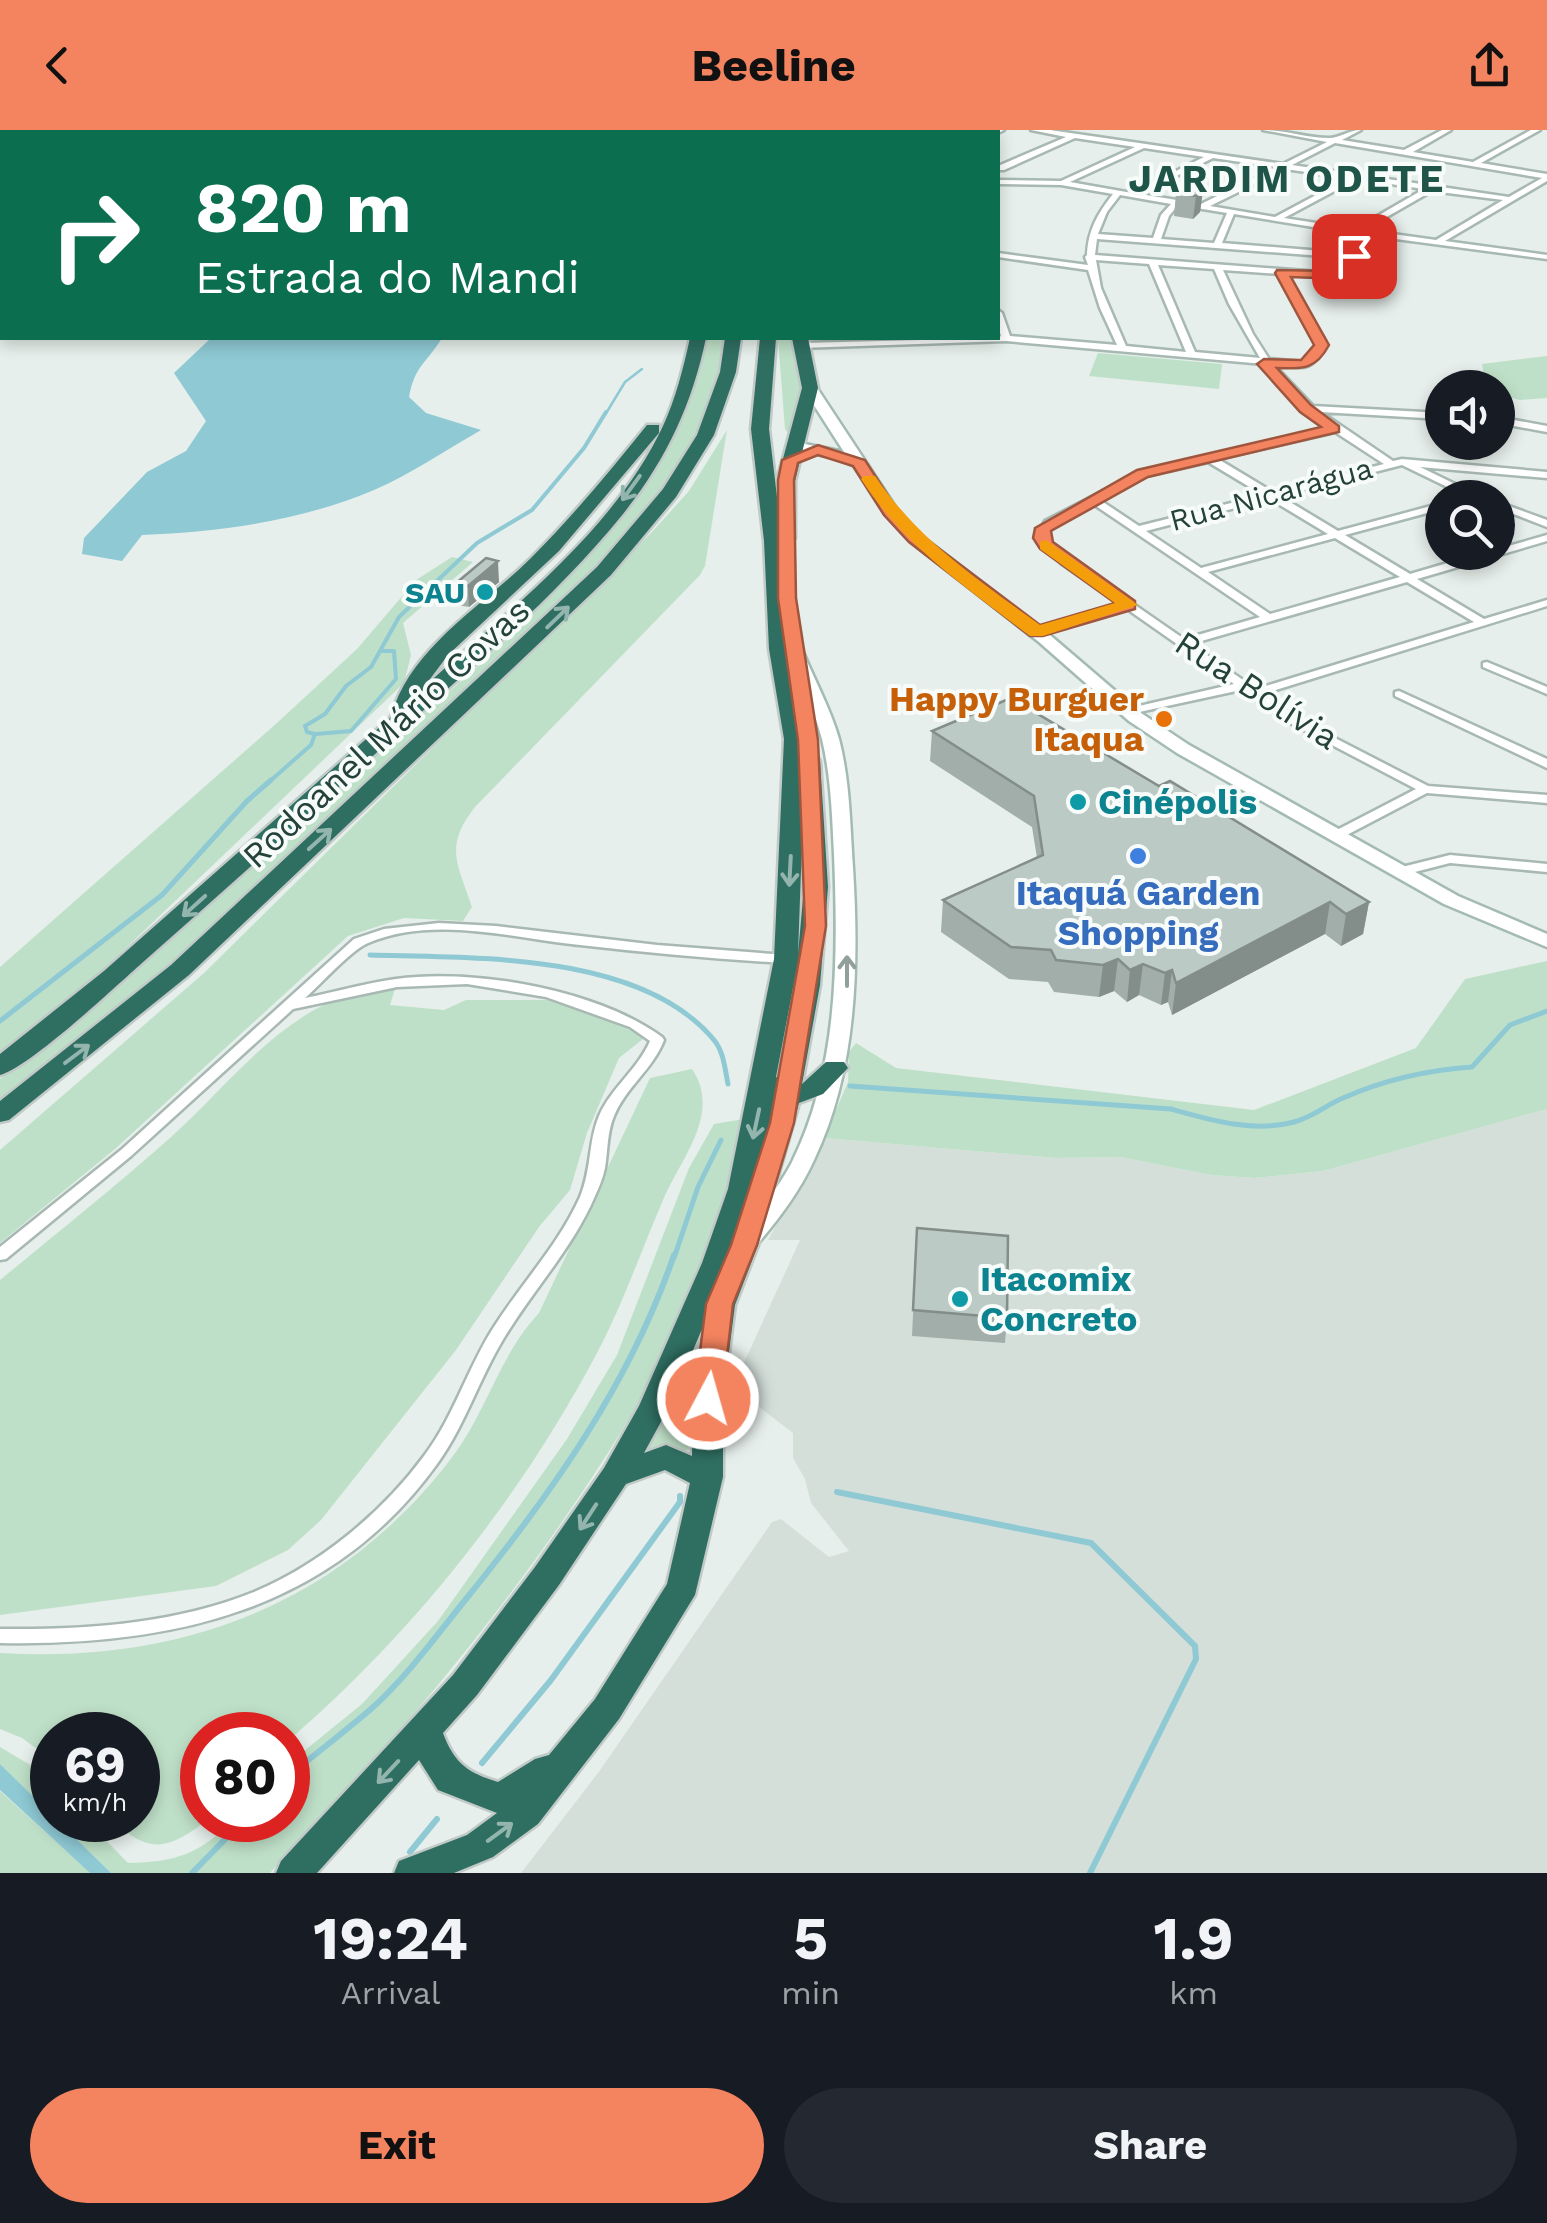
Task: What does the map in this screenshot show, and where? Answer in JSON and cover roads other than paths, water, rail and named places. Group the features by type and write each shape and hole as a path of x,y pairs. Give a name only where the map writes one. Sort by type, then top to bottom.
{"highway":[{"name":"Rodoanel Mário Covas","path":"0,1067 121,970 398,724 525,605 616,508 672,426 693,372 698,340"},
{"name":"Rodoanel Mário Covas","path":"0,1114 180,970 604,571 663,501 703,443 727,382 733,340"},
{"path":"768,341 777,433 792,453"},
{"path":"294,1873 425,1733 506,1633 615,1476 654,1407 716,1263 742,1189 786,960 795,739 779,649 773,541 760,429 768,341"},
{"path":"412,1873 480,1846 526,1813 607,1708 683,1586 707,1476 708,1399 720,1304 744,1245 787,1094 816,926 808,740 793,647 786,532 786,480 810,388 801,342"},
{"path":"792,453 818,450"},
{"path":"768,1066 775,1088 802,1097 811,1094 835,1068"},
{"path":"615,1476 666,1458 707,1476"},
{"path":"425,1733 438,1770 453,1783 501,1799 570,1754"}],"main road":[{"path":"810,388 890,511 915,538 1037,632 1163,738 1451,900 1547,940"},
{"path":"818,450 842,439"},
{"path":"818,450 859,463"},
{"path":"744,1245 764,1224 826,1110 848,984 842,814 829,734 793,647"},
{"path":"1509,926 1547,951"}],"street":[{"path":"1035,130 1509,200"},
{"path":"1268,130 1474,165 1544,181"},
{"path":"1203,206 1357,130"},
{"path":"1404,153 1447,130"},
{"path":"1474,165 1536,130"},
{"path":"1000,168 1073,136"},
{"path":"1061,184 1143,146"},
{"path":"1134,194 1211,156"},
{"path":"1000,169 1018,181"},
{"path":"1275,220 1356,177"},
{"path":"1438,242 1544,181"},
{"path":"1000,182 1061,184 1134,194 1286,222 1547,258"},
{"path":"1354,256 1345,248 1355,232 1430,188"},
{"path":"1119,192 1101,212 1088,262 1123,350"},
{"path":"1156,241 1165,214 1177,202"},
{"path":"1217,246 1231,212"},
{"path":"1280,250 1286,222"},
{"path":"1093,236 1354,256"},
{"path":"1000,255 1338,276 1354,256"},
{"path":"1154,263 1192,356"},
{"path":"1218,268 1264,364 1306,408 1334,429 1395,463 1436,480"},
{"path":"1000,338 1304,365 1315,358 1321,345 1282,273"},
{"path":"1000,319 1006,338"},
{"path":"801,342 870,340"},
{"path":"1306,408 1425,415"},
{"path":"1515,423 1547,429"},
{"path":"1092,498 1143,474 1334,429"},
{"path":"1209,458 1482,622"},
{"path":"1395,463 1547,475"},
{"name":"Rua Nicarágua","path":"1140,529 1395,463"},
{"path":"1092,498 1270,618"},
{"name":"Rua Bolívia","path":"1092,498 1043,528 1046,546 1248,690 1329,740 1425,789"},
{"path":"1201,571 1425,511"},
{"path":"1515,512 1547,524"},
{"path":"1183,643 1547,538"},
{"path":"1130,711 1248,690 1547,603"},
{"path":"1037,632 1129,605"},
{"path":"1488,665 1547,691"},
{"path":"1399,694 1547,764"},
{"path":"1337,835 1425,789 1547,799"},
{"path":"1404,871 1450,859 1547,868"},
{"path":"0,1254 126,1153 360,942 398,929 458,929 786,960"},
{"path":"0,1636 74,1637 190,1616 261,1597 306,1571 392,1503 432,1459 498,1334 551,1259 590,1192 603,1125 612,1102 658,1040 635,1024 549,993 467,980 397,982 292,1005"}],"water":[{"path":"209,340 441,340 418,371 409,397 426,413 481,430 388,484 318,510 231,528 142,535 122,561 82,554 84,538 147,472 186,451 206,421 174,373"},
{"path":"0,1764 30,1793 30,1818 0,1790"},
{"path":"56,1842 79,1842 111,1873 90,1873"}],"waterway":[{"path":"605,415 625,382 642,369"},
{"path":"269,782 311,745 315,734 307,732 305,726 325,714 346,686 371,667 399,617 477,543 532,510 584,448 606,412"},
{"path":"316,734 351,731 396,679 394,651 381,651"},
{"path":"0,1021 162,895 271,780"},
{"path":"370,955 457,957 554,966 600,975 644,990 683,1011 714,1040 728,1084"},
{"path":"850,1086 1171,1109 1232,1124 1279,1125 1301,1120 1343,1098 1390,1081 1472,1067 1510,1025 1547,1011"},
{"path":"674,1258 698,1187 721,1140"},
{"path":"310,1758 397,1684 558,1478 635,1348 674,1255"},
{"path":"837,1492 1091,1543 1195,1646 1196,1659 1090,1873"},
{"path":"482,1763 551,1680 680,1502 680,1496"},
{"path":"410,1852 437,1819"},
{"path":"192,1873 222,1842"}],"place":[{"name":"SAU","path":"485,592"},
{"name":"Happy Burguer Itaqua","path":"1164,719"},
{"name":"Cinépolis","path":"1078,802"},
{"name":"Itaquá Garden Shopping","path":"1138,856"},
{"name":"Itacomix Concreto","path":"960,1299"}],"district":[{"name":"JARDIM ODETE","path":"1287,179"}]}
